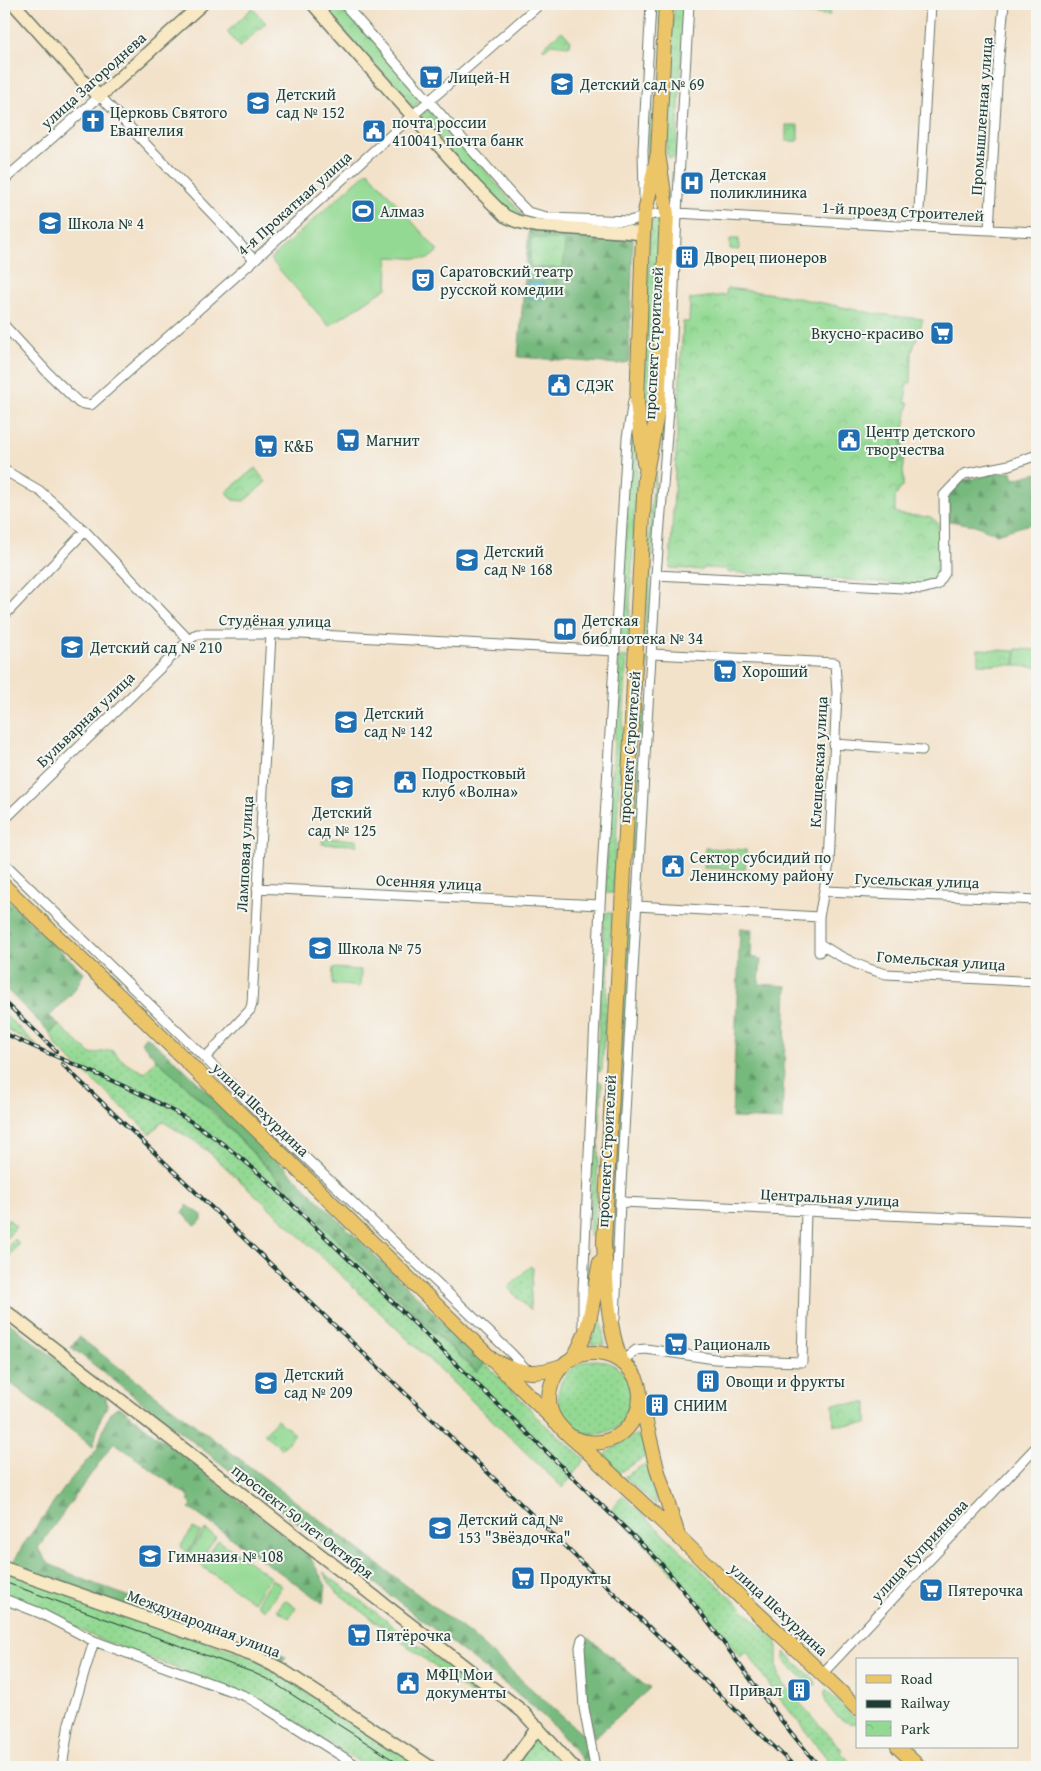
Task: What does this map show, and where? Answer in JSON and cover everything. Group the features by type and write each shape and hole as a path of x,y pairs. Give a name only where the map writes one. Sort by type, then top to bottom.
{"main road":[{"name":"проспект Строителей","path":"621,1362 608,1306 604,1242 645,478 637,402 643,236 644,217 658,153 666,4"},
{"name":"проспект Строителей","path":"645,478 663,408 672,214 658,153"},
{"name":"улица Шехурдина","path":"4,886 555,1421"},
{"name":"проспект Строителей","path":"567,1362 580,1348 604,1242"},
{"path":"530,1373 548,1371 567,1362 586,1354 600,1353 621,1362 634,1377 640,1398 634,1419 627,1429 607,1441 583,1442 572,1437 555,1421 551,1410 549,1393 554,1379 567,1362"},
{"name":"улица Шехурдина","path":"492,1359 530,1373"},
{"name":"улица Шехурдина","path":"640,1398 657,1469 678,1536"},
{"name":"улица Шехурдина","path":"572,1437 856,1707"},
{"path":"899,1748 919,1767"}],"street":[{"path":"14,4 89,88 100,96 220,221 254,260"},
{"name":"улица Загороднева","path":"4,180 202,4"},
{"path":"312,4 476,187 505,216 536,226 629,232 643,236"},
{"name":"1-й проезд Строителей","path":"344,4 528,212 551,218 629,221 656,214 672,214 1037,232"},
{"name":"4-я Прокатная улица","path":"4,325 48,373 79,403 91,405 413,115 540,4"},
{"name":"проспект Строителей","path":"644,217 643,150 651,4"},
{"name":"проспект Строителей","path":"672,214 689,4"},
{"path":"918,227 931,4"},
{"name":"Промышленная улица","path":"989,230 998,66 1004,4"},
{"name":"проспект Строителей","path":"583,1336 600,906 627,438 637,374"},
{"path":"637,402 644,410 652,411 663,408"},
{"name":"проспект Строителей","path":"615,1342 620,1202 652,654 663,408"},
{"path":"656,575 922,589 937,585 945,573 944,495 964,474 1009,465 1037,455"},
{"path":"4,470 40,491 85,531 189,640"},
{"path":"4,616 85,531"},
{"name":"Студёная улица","path":"189,640 197,634 271,634 393,638 615,651"},
{"name":"Ламповая улица","path":"205,1058 250,1010 252,1004 271,634"},
{"name":"Бульварная улица","path":"4,820 189,640"},
{"name":"Клещевская улица","path":"652,654 835,663 837,678 829,864 825,891"},
{"path":"834,744 922,750"},
{"path":"4,863 205,1058 274,1128 530,1373"},
{"name":"Осенняя улица","path":"258,888 600,906"},
{"path":"637,906 819,917 825,891"},
{"name":"Гусельская улица","path":"825,891 1037,900"},
{"name":"Гомельская улица","path":"819,917 820,948 863,968 886,974 1037,982"},
{"name":"Центральная улица","path":"620,1202 806,1210 928,1218 1037,1221"},
{"path":"621,1362 636,1350 646,1349 715,1359 802,1362 806,1210"},
{"name":"проспект 50 лет Октября","path":"4,1310 522,1711 573,1767"},
{"name":"улица Куприянова","path":"822,1674 1037,1446"},
{"name":"Международная улица","path":"4,1568 255,1656 279,1668 430,1767"},
{"path":"4,1599 40,1613 94,1641 245,1696 359,1767"},
{"path":"582,1639 580,1647 584,1708 595,1767"},
{"path":"62,1767 69,1723 94,1641"},
{"path":"509,1767 538,1727"}],"green space":[{"path":"320,4 340,4 423,95 424,99 413,107"},
{"path":"653,4 658,4 650,149 647,154"},
{"path":"674,4 685,4 676,158 669,158 666,152"},
{"path":"786,4 830,4 830,15 785,13"},
{"path":"252,8 266,23 240,47 227,32"},
{"path":"562,31 570,40 569,46 551,44 544,50 542,48"},
{"path":"434,111 517,208 521,213 520,218 507,212 423,122 421,117 424,112"},
{"path":"786,125 798,125 798,141 786,141"},
{"name":"Алмаз","path":"368,171 438,251 428,259 388,257 387,288 329,326 270,259"},
{"path":"656,219 660,220 653,405 645,404 644,401 650,224"},
{"path":"529,229 631,237 633,239 628,362 618,364 518,357"},
{"path":"531,238 565,240 563,268 530,267"},
{"path":"730,239 739,239 739,250 730,249"},
{"path":"727,288 783,295 877,314 923,319 912,352 911,383 907,383 905,402 909,403 904,429 903,485 895,497 895,512 903,515 931,517 938,523 940,568 937,576 920,585 728,572 725,569 670,568 683,322 689,322 690,299 726,295"},
{"path":"633,421 637,471 628,646 620,645 630,439"},
{"path":"893,438 902,438 901,463 892,463"},
{"path":"255,468 266,482 244,501 233,500 226,492"},
{"path":"656,471 648,647 644,647 651,505"},
{"path":"1011,471 1014,479 1037,473 1037,522 996,534 975,525 949,521 948,495 960,481"},
{"path":"978,649 1015,651 1015,665 978,664"},
{"path":"1016,649 1037,650 1037,667 1016,666"},
{"path":"619,657 627,657 613,893 605,893"},
{"path":"644,658 648,658 633,895 628,894"},
{"path":"323,838 357,840 357,845 322,844"},
{"path":"705,848 746,850 745,869 704,868"},
{"path":"4,896 84,973 75,990 50,1016 59,1025 50,1033 4,987"},
{"path":"604,913 612,913 602,1070 599,1072 597,1070"},
{"path":"627,915 632,915 613,1269 611,1271 610,1237"},
{"path":"740,928 752,929 751,957 761,959 759,984 787,986 782,1120 732,1118"},
{"path":"333,968 361,970 360,987 332,984"},
{"path":"4,1014 36,1044 36,1045 4,1028"},
{"path":"59,1025 91,1054 111,1050 127,1064 145,1073 156,1059 240,1140 339,1242 476,1372 485,1363 532,1410 535,1416 585,1459 563,1488 300,1236 210,1153 162,1121 151,1134 58,1048 50,1033"},
{"path":"146,1036 181,1066 485,1363 477,1372 321,1224 213,1111 156,1059 141,1042"},
{"path":"599,1081 602,1083 594,1236 592,1237 589,1236 596,1083"},
{"path":"187,1205 202,1215 202,1220 196,1226 182,1213 187,1208"},
{"path":"8,1219 16,1226 4,1242 4,1224"},
{"path":"14,1239 19,1243 4,1264 4,1253"},
{"path":"530,1266 533,1268 530,1310 508,1288"},
{"path":"4,1319 106,1397 107,1406 100,1420 93,1447 4,1378"},
{"path":"599,1320 601,1320 605,1345 590,1344"},
{"path":"79,1337 470,1634 583,1735 589,1750 589,1767 587,1767 556,1728 529,1703 71,1347"},
{"path":"588,1360 602,1360 616,1366 626,1376 632,1390 630,1411 616,1428 602,1434 588,1434 574,1428 564,1418 558,1404 558,1390 564,1376 574,1366"},
{"path":"867,1403 867,1424 834,1425 833,1404"},
{"path":"118,1407 309,1555 326,1586 323,1603 189,1508 192,1505 188,1501 190,1498 114,1442 38,1548 49,1564 90,1582 286,1657 281,1666 15,1567 14,1561 23,1545 71,1479 97,1449 106,1422 113,1410"},
{"path":"277,1419 295,1434 282,1449 264,1434"},
{"path":"637,1434 642,1439 646,1456 618,1473 606,1460 605,1454"},
{"path":"648,1462 656,1501 656,1505 624,1477"},
{"path":"623,1496 777,1641 777,1668 782,1683 842,1750 840,1752 856,1767 834,1767 772,1689 747,1652 740,1657 683,1585 611,1509"},
{"path":"193,1528 201,1532 188,1552 180,1547"},
{"path":"205,1530 216,1537 199,1562 188,1554"},
{"path":"218,1540 270,1577 253,1602 200,1565"},
{"path":"4,1571 253,1658 424,1767 367,1767 262,1701 96,1638 27,1603 4,1595"},
{"path":"323,1572 477,1690 477,1694 472,1695 334,1590"},
{"path":"272,1579 282,1586 265,1610 256,1604"},
{"path":"285,1600 296,1608 289,1618 277,1610"},
{"path":"589,1638 650,1688 594,1738 586,1708 584,1644"},
{"path":"784,1652 815,1680 816,1685 809,1684 786,1662"},
{"path":"826,1690 856,1719 856,1723 852,1724 839,1718 829,1707 825,1695"},
{"path":"534,1738 538,1738 562,1767 512,1767"}],"water":[{"path":"528,282 544,283 544,299 528,298"}],"tram line":[{"path":"4,1582 252,1672 271,1681 404,1767"}],"railway":[{"path":"4,1001 56,1051"},
{"path":"4,1033 122,1085 175,1112 217,1139 269,1182 658,1560 700,1611 778,1717 820,1767"},
{"path":"62,1064 795,1767"}],"place":[{"name":"Лицей-Н","path":"431,77"},
{"name":"Детский сад № 69","path":"562,84"},
{"name":"Детский сад № 152","path":"258,103"},
{"name":"Церковь Святого Евангелия","path":"93,121"},
{"name":"почта россии 410041, почта банк","path":"374,131"},
{"name":"Детская поликлиника","path":"692,183"},
{"name":"Алмаз","path":"363,211"},
{"name":"Школа № 4","path":"50,223"},
{"name":"Дворец пионеров","path":"687,257"},
{"name":"Саратовский театр русской комедии","path":"423,280"},
{"name":"Вкусно-красиво","path":"942,333"},
{"name":"СДЭК","path":"559,385"},
{"name":"Магнит","path":"348,440"},
{"name":"Центр детского творчества","path":"849,440"},
{"name":"К&Б","path":"266,446"},
{"name":"Детский сад № 168","path":"467,560"},
{"name":"Детская библиотека № 34","path":"565,629"},
{"name":"Детский сад № 210","path":"72,647"},
{"name":"Хороший","path":"725,671"},
{"name":"Детский сад № 142","path":"346,722"},
{"name":"Подростковый клуб «Волна»","path":"405,782"},
{"name":"Детский сад № 125","path":"342,787"},
{"name":"Сектор субсидий по Ленинскому району","path":"673,866"},
{"name":"Школа № 75","path":"320,948"},
{"name":"Рациональ","path":"676,1344"},
{"name":"Овощи и фрукты","path":"708,1381"},
{"name":"Детский сад № 209","path":"266,1383"},
{"name":"СНИИМ","path":"657,1405"},
{"name":"Детский сад № 153 \"Звёздочка\"","path":"440,1528"},
{"name":"Гимназия № 108","path":"150,1556"},
{"name":"Продукты","path":"523,1578"},
{"name":"Пятерочка","path":"931,1590"},
{"name":"Пятёрочка","path":"359,1635"},
{"name":"МФЦ Мои документы","path":"408,1683"},
{"name":"Привал","path":"799,1690"}]}
